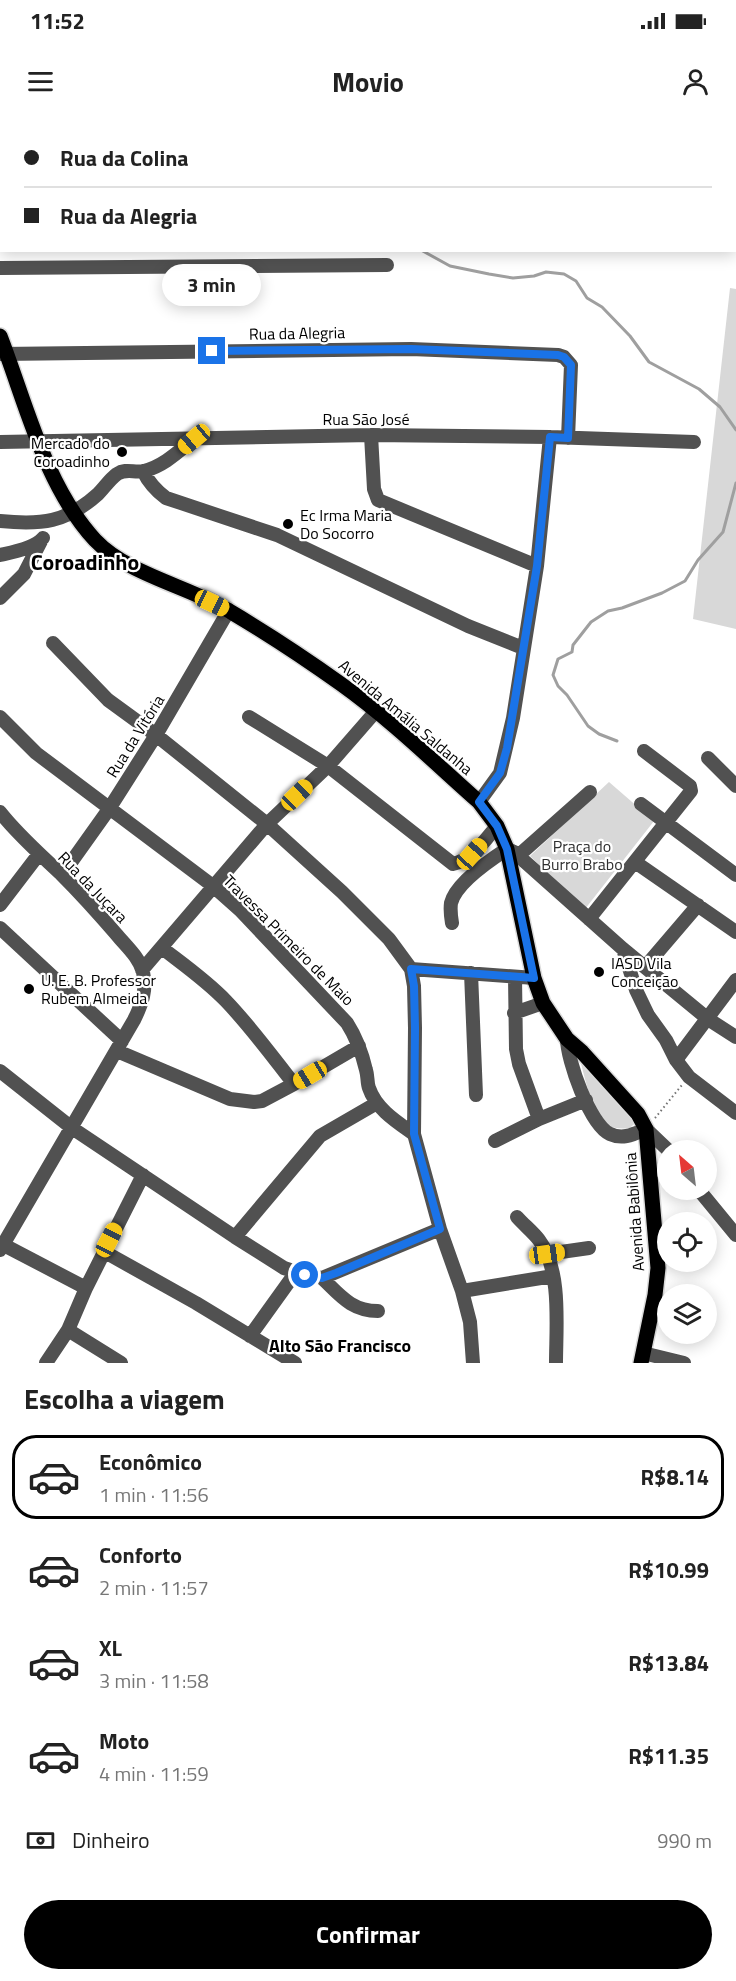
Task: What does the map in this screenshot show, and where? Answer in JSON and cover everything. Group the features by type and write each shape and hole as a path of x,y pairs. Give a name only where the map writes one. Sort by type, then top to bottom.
{"main road":[{"name":"Avenida Amália Saldanha","path":"0,336 4,354 39,443 73,512 97,542 136,568 229,610 341,684 376,711 479,802 513,852 534,978 543,1004 567,1039 582,1052 633,1108 646,1129"},
{"name":"Avenida Babilônia","path":"642,1358 655,1295 657,1268 646,1129"}],"street":[{"path":"0,268 387,265"},
{"name":"Rua da Alegria","path":"4,354 281,349 457,350 558,355 571,365 568,438"},
{"path":"371,435 374,489 378,501 537,566"},
{"name":"Rua São José","path":"0,442 371,435 550,437 694,442"},
{"path":"479,802 500,773 507,748 537,566 550,437"},
{"path":"0,521 30,524 54,521 73,512 98,494 116,474 125,470 143,471 163,463 194,439"},
{"path":"143,471 156,492 166,498 278,535 468,626 523,648"},
{"path":"0,598 24,574 54,521"},
{"path":"0,555 41,541"},
{"name":"Rua da Vitória","path":"62,875 109,809 156,735 229,610"},
{"path":"53,643 108,700 156,735 267,824 389,939 411,969 414,986 415,1028 414,1134 440,1229 462,1291 470,1323 473,1363"},
{"path":"142,970 267,824 328,766 376,711"},
{"name":"Travessa Primeiro de Maio","path":"0,717 36,753 213,886 240,910 347,1023 359,1046 369,1087 378,1102 389,1116 414,1134"},
{"path":"249,717 328,766 453,864 462,862 472,854 497,826"},
{"path":"589,920 688,796 691,788 644,751"},
{"path":"708,758 736,786"},
{"path":"452,923 451,903 454,895 476,872 513,852 590,792"},
{"path":"641,804 736,875"},
{"name":"Rua da Juçara","path":"0,812 62,875 136,957 142,970 144,994 142,1004 120,1046"},
{"path":"513,852 623,950 708,1019 736,1037"},
{"path":"0,905 39,854"},
{"path":"635,862 736,932"},
{"path":"645,967 698,904"},
{"path":"0,927 120,1046 231,1099 245,1102 262,1101 359,1046"},
{"path":"162,948 225,1000 294,1084"},
{"path":"623,950 636,990 648,1015 666,1040 676,1060 688,1077 736,1113"},
{"path":"411,969 534,978"},
{"path":"471,973 476,1095"},
{"path":"515,977 516,1049 519,1064 539,1119"},
{"path":"676,1060 736,980"},
{"path":"514,1013 543,1004"},
{"name":"Avenida Amália Saldanha","path":"567,1039 569,1057 586,1100 596,1122 603,1130 625,1137 646,1129 658,1140"},
{"path":"86,1288 1,1246 120,1046"},
{"path":"0,1071 72,1128 235,1238 284,1268 322,1278 358,1309 378,1311"},
{"path":"495,1141 539,1119 586,1100"},
{"path":"235,1238 320,1136 378,1102"},
{"path":"46,1363 68,1330 103,1251 143,1175"},
{"path":"707,1200 736,1235"},
{"path":"517,1217 540,1240 547,1254 553,1276 556,1363"},
{"path":"322,1278 440,1229"},
{"path":"547,1254 589,1248"},
{"path":"103,1251 196,1303 295,1363"},
{"path":"250,1336 296,1272"},
{"path":"462,1291 553,1276"},
{"path":"68,1330 122,1363"},
{"path":"642,1358 684,1363"}],"path":[{"path":"646,1129 688,1077"}],"green space":[{"path":"730,288 736,289 736,629 693,619"},
{"name":"Praça do Burro Brabo","path":"609,782 654,821 585,909 530,856"},
{"path":"579,1056 633,1117 634,1124 630,1128 621,1129 607,1125 597,1113 589,1094"}],"waterway":[{"path":"425,252 450,266 513,278 546,272 564,274 576,281 587,298 602,307 630,336 649,362 699,389 720,407 736,430"},
{"path":"617,741 599,734 588,726 558,686 553,675 558,659 572,652 573,645 591,622 608,611 662,593 685,581 698,560 723,532 736,483"}],"place":[{"name":"Mercado do Coroadinho","path":"122,452"},
{"name":"Ec Irma Maria Do Socorro","path":"288,524"},
{"name":"IASD Vila Conceição","path":"599,972"},
{"name":"U. E. B. Professor Rubem Almeida","path":"29,989"}],"district":[{"name":"Coroadinho","path":"85,562"},
{"name":"Alto São Francisco","path":"340,1346"}],"route":[{"path":"212,351 457,350 558,355 564,357 571,365 568,438 550,437 537,566 507,748 500,773 479,802 497,826 507,849 534,978 411,969 414,986 415,1028 414,1134 440,1229 322,1278 305,1275"}]}
